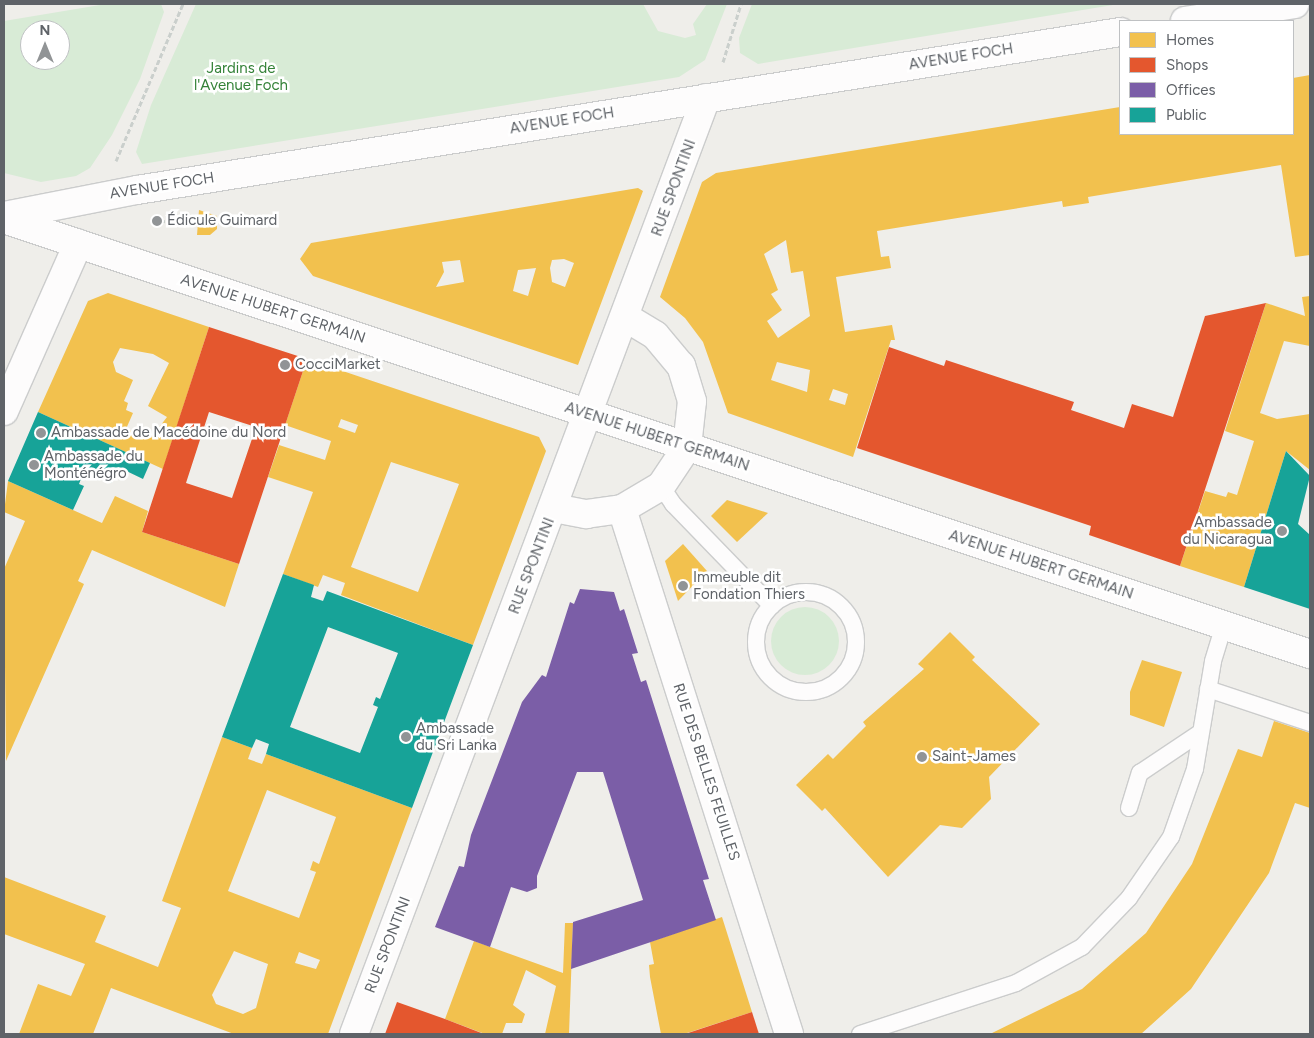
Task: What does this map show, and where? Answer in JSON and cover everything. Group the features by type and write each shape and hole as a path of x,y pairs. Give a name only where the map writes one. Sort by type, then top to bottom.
{"street":[{"path":"1192,20 1296,4"},
{"name":"AVENUE FOCH","path":"4,218 137,190 1119,32"},
{"name":"RUE SPONTINI","path":"354,1034 554,508 612,342 627,318 706,98"},
{"name":"AVENUE HUBERT GERMAIN","path":"4,218 1310,654"},
{"path":"4,411 78,244"},
{"path":"554,508 586,514 622,509 661,486 687,447 692,401 681,366 655,335 627,318"},
{"name":"RUE DES BELLES FEUILLES","path":"622,509 790,1034"}],"lane":[{"path":"661,486 673,504 772,606"},
{"path":"802,592 835,601 854,628 856,645 844,674 816,691 785,687 772,678 757,650 759,626 772,606 802,592"},
{"path":"860,1034 1016,983 1082,946 1129,898 1171,837 1195,769 1208,689 1224,626"},
{"path":"1208,689 1310,723"},
{"path":"1129,808 1140,773 1201,732"}],"path":[{"path":"117,166 115,157 183,4"},
{"path":"723,65 722,57 741,4"},
{"path":"157,221 186,222"}],"green space":[{"name":"Jardins de l'Avenue Foch","path":"106,4 161,4 164,12 140,79 112,135 90,168 76,176 41,182 4,173 4,21"},
{"name":"Jardins de l'Avenue Foch","path":"196,4 643,4 658,31 685,38 696,35 693,24 707,4 727,4 705,60 679,77 142,164 136,152 151,105"},
{"path":"752,4 1119,4 758,64 740,53 739,38"},
{"path":"798,607 812,607 824,612 834,622 839,634 839,648 834,660 824,670 812,675 798,675 786,670 776,660 771,648 771,634 776,622 786,612"}],"building: Homes":[{"path":"1310,75 1310,255 1295,257 1281,165 1088,197 1089,203 1063,207 1062,201 877,231 881,257 889,256 891,268 836,277 845,332 892,325 895,340 891,340 853,457 728,413 703,342 685,318 660,297 702,182 716,173 1119,107 1119,135 1294,135 1294,78","holes":["786,240 791,273 803,271 810,316 778,338 767,321 782,310 771,294 778,290 764,254","777,362 810,370 807,392 771,380","833,389 848,394 845,405 829,400"]},
{"path":"638,188 643,191 578,365 313,276 300,259 311,243","holes":["564,259 574,263 565,287 552,282 550,268 552,260","460,260 464,282 436,287 444,272 442,262","536,268 528,296 513,291 518,270"]},
{"path":"199,210 217,216 217,229 210,235 197,235"},
{"path":"108,293 209,327 163,469 38,412 88,301","holes":["120,348 153,354 169,363 148,406 167,417 151,438 126,429 133,413 126,410 128,403 124,401 133,380 116,372 113,362"]},
{"path":"1310,296 1310,346 1284,341 1260,413 1277,419 1310,414 1310,470 1286,451 1244,587 1180,566 1205,491 1226,497 1228,492 1237,495 1254,441 1225,431 1266,303 1305,316 1302,297"},
{"path":"307,359 539,437 546,451 473,645 341,595 345,583 323,575 318,587 283,574 313,492 268,477 279,445 325,460 331,441 285,425","holes":["341,419 358,425 355,433 338,427","391,462 459,484 418,592 351,567"]},
{"path":"8,481 102,523 115,496 148,511 142,532 239,564 225,607 92,550 78,581 84,584 6,761 4,569 25,521 4,512"},
{"path":"727,500 768,513 737,542 711,516"},
{"name":"Immeuble dit Fondation Thiers","path":"683,544 707,571 678,601 665,561"},
{"name":"Saint-James","path":"950,632 975,657 972,660 1040,724 989,777 991,799 962,828 940,825 888,877 825,808 822,811 796,785 828,754 833,759 866,726 863,722 924,669 918,664"},
{"path":"1142,660 1182,672 1164,727 1130,715 1130,692"},
{"path":"1274,721 1310,733 1310,808 1295,803 1269,873 1191,989 1141,1034 990,1034 1082,989 1146,933 1192,864 1238,749 1262,757"},
{"path":"222,737 252,748 248,759 262,764 266,754 412,808 328,1034 234,1034 111,988 93,1034 19,1034 38,984 71,996 85,964 4,934 4,877 106,916 95,942 158,967 181,908 162,901","holes":["267,790 336,817 319,864 313,861 310,870 316,872 299,918 228,891","234,951 268,964 256,1008 243,1014 216,1004 212,995","299,952 320,960 316,969 295,963"]},
{"path":"722,917 752,1012 684,1034 661,1034 650,977 649,965 654,964 650,942"},
{"path":"565,923 573,923 569,1034 545,1034 556,986 526,970 513,1005 525,1014 522,1023 506,1023 502,1034 485,1034 445,1019 474,941 563,973"}],"building: Shops":[{"path":"1266,303 1180,566 1089,535 1091,526 857,448 889,347 944,366 946,360 1074,402 1071,410 1124,428 1132,404 1173,417 1205,316"},
{"path":"209,327 307,359 239,564 142,532","holes":["209,412 256,427 232,498 186,483"]},
{"path":"397,1002 445,1019 484,1034 385,1034"},
{"path":"752,1012 759,1034 685,1034"}],"building: Offices":[{"path":"580,589 614,592 620,611 624,609 638,653 632,654 641,682 646,680 709,879 703,880 716,920 571,969 573,922 643,900 603,772 577,772 537,876 537,888 527,892 511,887 490,947 435,927 459,866 464,867 471,835 522,702 542,675 546,677 570,602 574,604"}],"building: Public":[{"path":"38,412 150,463 143,479 118,467 111,483 84,471 79,484 84,486 73,510 8,481"},
{"name":"Ambassade du Nicaragua","path":"1286,451 1310,476 1298,524 1310,535 1310,609 1244,587"},
{"path":"283,574 314,585 311,597 323,601 327,591 473,645 412,808 266,754 269,744 256,739 252,748 222,737","holes":["328,627 398,653 380,699 376,697 373,705 378,707 360,753 290,727"]}],"place":[{"name":"Édicule Guimard","path":"157,221"},
{"name":"CocciMarket","path":"285,365"},
{"name":"Ambassade de Macédoine du Nord","path":"41,433"},
{"name":"Ambassade du Monténégro","path":"34,465"},
{"name":"Ambassade du Nicaragua","path":"1282,531"},
{"name":"Immeuble dit Fondation Thiers","path":"683,586"},
{"name":"Ambassade du Sri Lanka","path":"406,737"},
{"name":"Saint-James","path":"922,757"}]}
